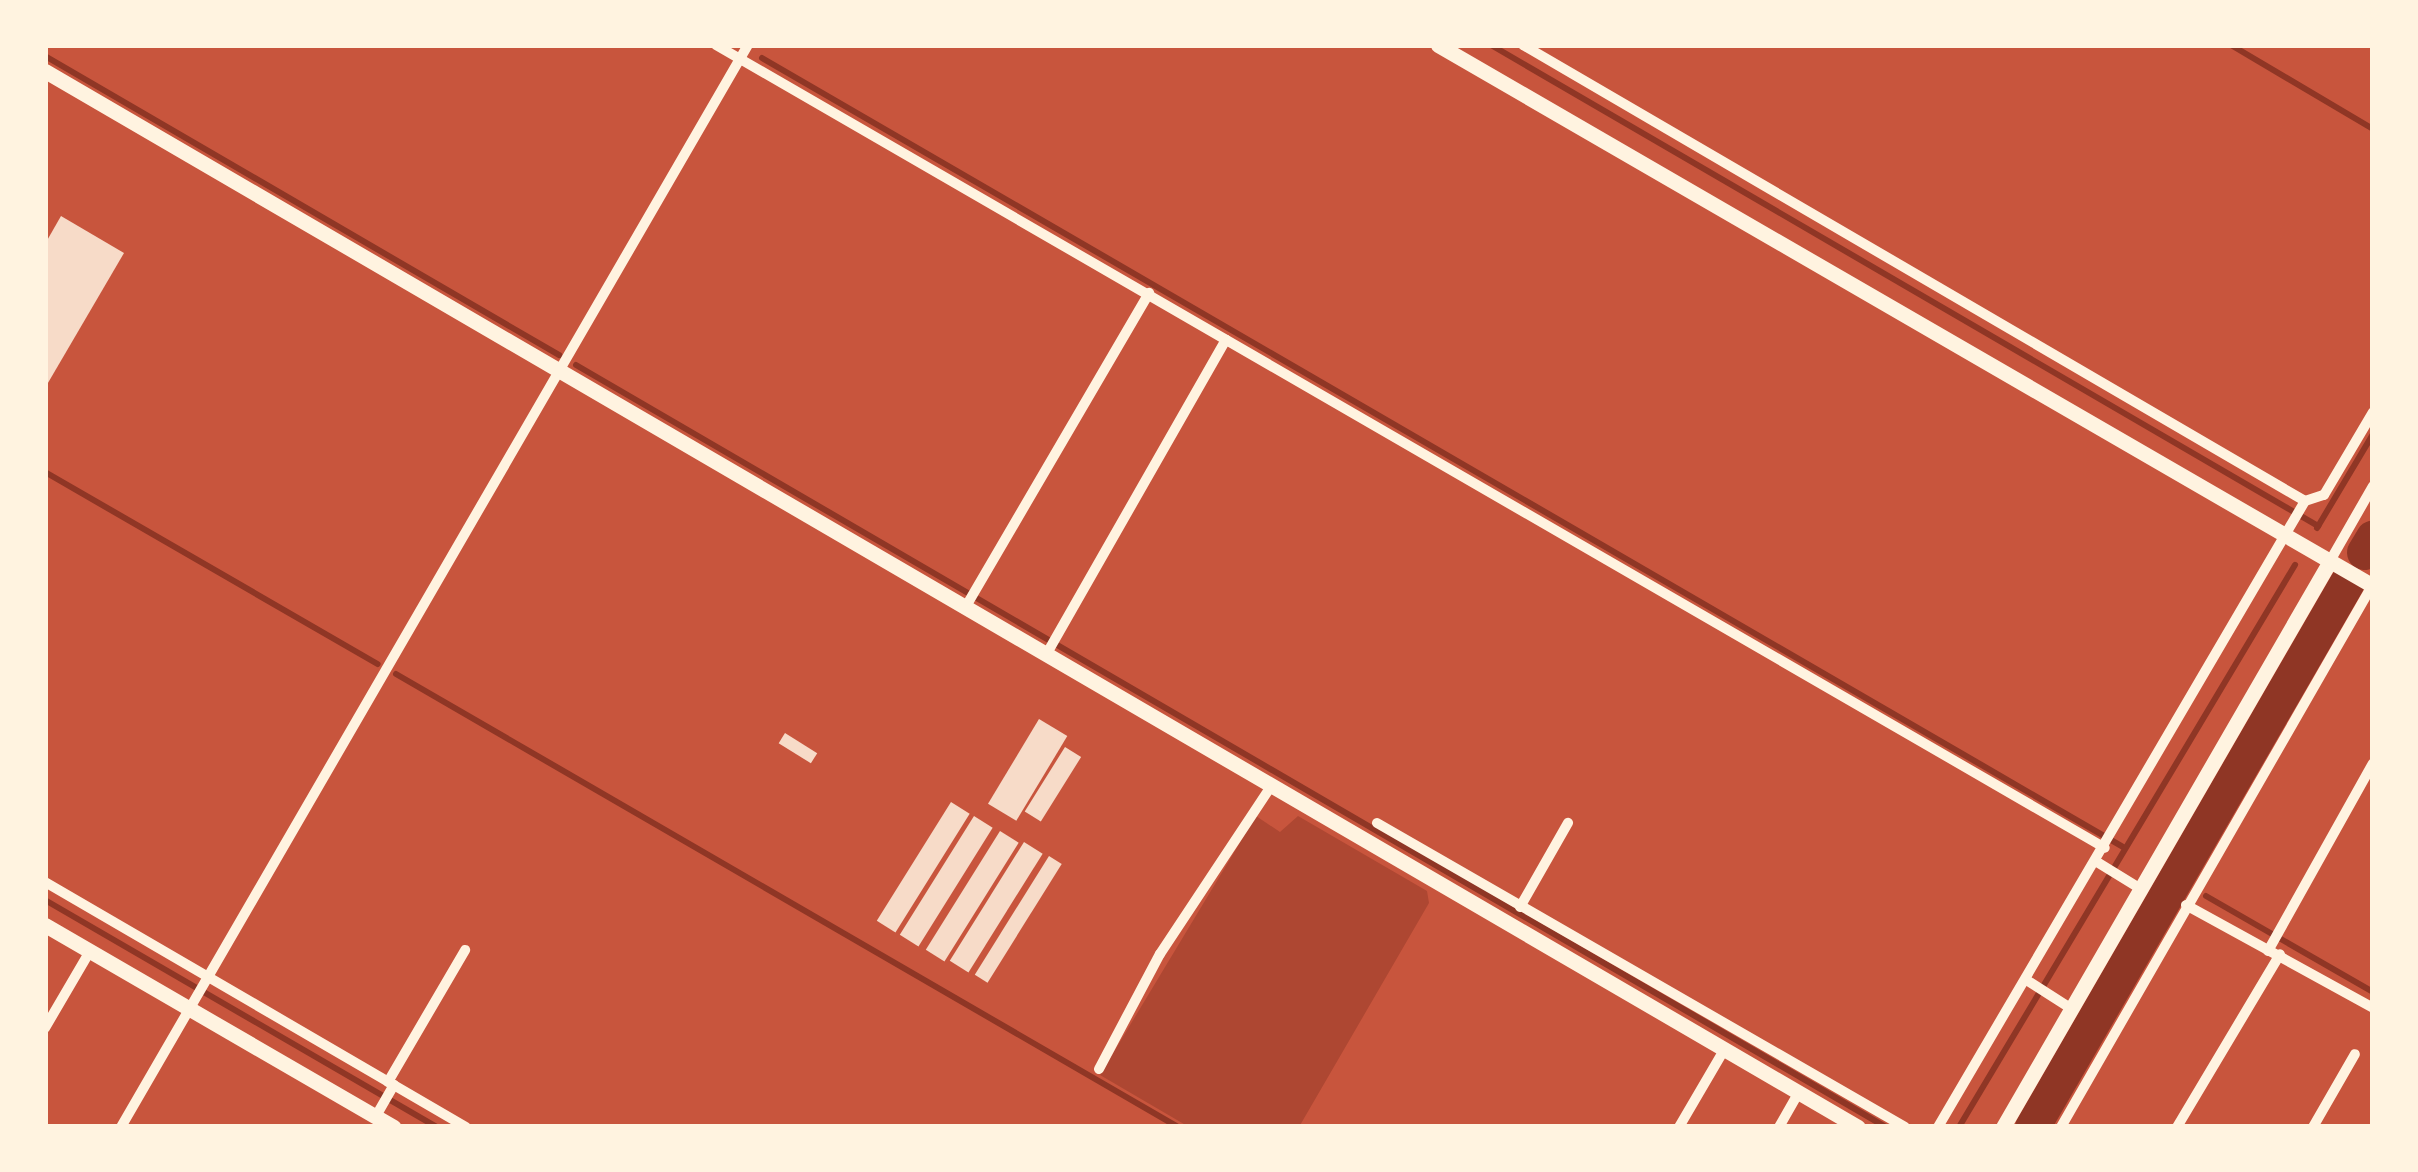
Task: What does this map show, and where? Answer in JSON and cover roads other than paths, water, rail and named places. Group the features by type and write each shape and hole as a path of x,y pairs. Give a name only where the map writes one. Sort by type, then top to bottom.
{"street":[{"path":"716,45 2109,842"},
{"path":"121,1127 748,45"},
{"path":"1438,45 2288,528 2330,561 2373,585 2060,1127"},
{"path":"1523,45 2302,505"},
{"path":"45,70 560,372 970,599 1271,786 1420,859 1734,1044 1905,1127"},
{"path":"970,599 1150,293"},
{"path":"1051,647 1226,340"},
{"path":"1938,1127 2037,986 2106,868 2109,842 2288,528 2302,505 2324,495 2373,412"},
{"path":"2004,1127 2373,486"},
{"path":"2177,1127 2373,763"},
{"path":"1099,1069 1160,954 1271,786"},
{"path":"1377,823 1420,859"},
{"path":"1520,916 1568,823"},
{"path":"2106,868 2141,888"},
{"path":"45,882 200,991 386,1096 466,1127"},
{"path":"2186,905 2275,945 2373,1008"},
{"path":"1520,916 1734,1044 1799,1092 1858,1127"},
{"path":"45,925 90,951 200,991 386,1096"},
{"path":"394,1127 386,1096 465,950"},
{"path":"45,1028 90,951"},
{"path":"2037,986 2072,1009"},
{"path":"1679,1127 1734,1044"},
{"path":"2313,1127 2355,1054"},
{"path":"1779,1127 1799,1092"}],"waterway":[{"path":"1491,45 2318,526"},
{"path":"2231,45 2373,129"},
{"path":"45,56 559,355"},
{"path":"762,58 2125,848"},
{"path":"576,365 1886,1127"},
{"path":"2317,528 2373,434"},
{"path":"45,472 378,664"},
{"path":"2364,552 2373,537"},
{"path":"2366,549 2373,555"},
{"path":"1959,1127 2295,565"},
{"path":"2032,1127 2347,582"},
{"path":"396,674 1178,1127"},
{"path":"2176,878 2183,883"},
{"path":"2206,896 2373,992"},
{"path":"45,900 437,1127"}]}
